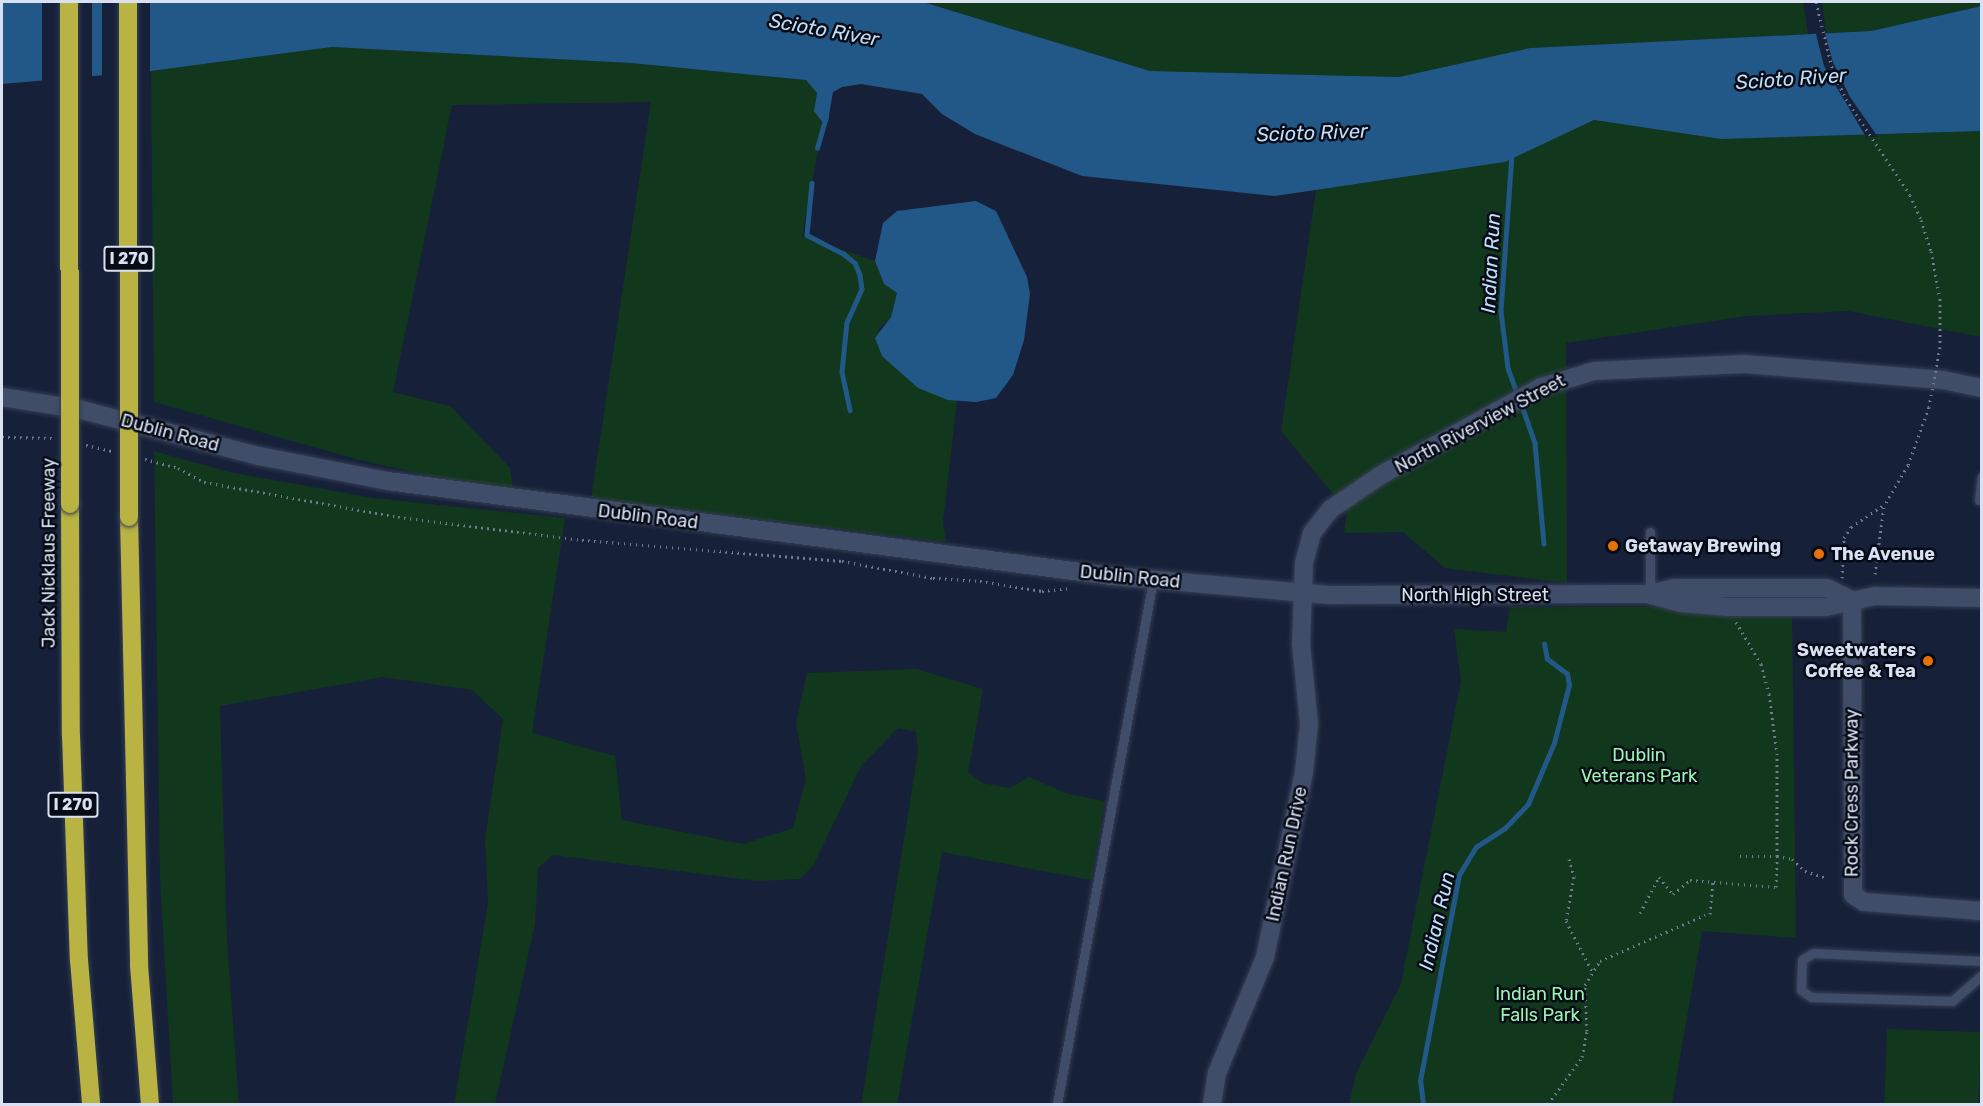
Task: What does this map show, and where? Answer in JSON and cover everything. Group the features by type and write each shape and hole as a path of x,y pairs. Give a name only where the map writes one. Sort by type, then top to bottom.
{"highway":[{"name":"Jack Nicklaus Freeway","path":"69,2 71,735 78,936 91,1104"},
{"name":"I 270","path":"128,2 129,517 140,965 150,1104"}],"main road":[{"name":"North Riverview Street","path":"1301,593 1312,533 1331,509 1381,475 1485,420 1541,387 1594,371 1744,364 1943,380 1982,388"},
{"name":"Dublin Road","path":"2,397 78,410 259,456 388,481 1152,580 1301,593"},
{"name":"North High Street","path":"1301,593 1650,594 1674,588 1827,588 1852,600"},
{"name":"Indian Run Drive","path":"1212,1104 1217,1073 1265,957 1304,772 1309,724 1301,644 1301,593"},
{"path":"1852,600 1875,596 1982,598"},
{"name":"Rock Cress Parkway","path":"1852,600 1852,887 1855,898 1869,903 1982,911"}],"lane":[{"path":"1979,500 1982,477"},
{"path":"1650,532 1650,594"},
{"path":"1057,1104 1152,580"},
{"path":"1982,961 1814,953 1802,960 1801,990 1811,997 1952,1000 1982,975"}],"path":[{"path":"1816,2 1833,72 1846,99 1910,195 1921,220 1931,251 1940,299 1940,347 1929,407 1908,465 1885,504 1875,574"},
{"path":"2,437 60,439"},
{"path":"80,444 122,453"},
{"path":"144,458 178,468 204,482 398,517 582,540 842,561 933,578 980,580 1042,591 1075,587"},
{"path":"1842,578 1844,538 1851,527 1885,504"},
{"path":"1640,913 1659,877 1673,894 1690,880 1776,887 1777,753 1767,680 1736,622 1729,622"},
{"path":"1738,856 1776,856 1792,859 1805,871 1824,877"},
{"path":"1569,859 1574,877 1566,921 1593,973"},
{"path":"1710,914 1713,882"},
{"path":"1548,1104 1582,1057 1587,1031 1585,985 1600,961 1705,915"}],"green space":[{"path":"923,2 1803,2 1808,34 1530,48 1399,77 1150,71"},
{"path":"1822,2 1981,2 1982,6 1871,31 1826,33"},
{"path":"332,47 631,63 806,80 814,86 817,93 814,111 823,123 802,236 875,261 884,284 897,293 891,317 878,330 948,400 957,400 943,522 946,542 591,499 651,102 452,105 393,392 450,406 510,468 513,489 439,478 356,459 154,402 151,71"},
{"path":"1594,120 1721,139 1981,131 1981,337 1848,311 1747,316 1566,343 1567,583 1445,568 1403,532 1344,533 1347,511 1281,431 1316,190 1505,162"},
{"path":"154,451 229,472 373,498 565,518 532,733 615,756 622,820 743,844 793,828 806,779 796,723 807,673 916,669 983,689 968,772 982,783 1010,788 1029,777 1068,794 1105,801 1091,880 942,852 897,1104 861,1104 918,752 916,732 898,728 861,766 814,864 800,879 757,881 553,855 538,868 535,924 495,1104 454,1104 488,903 485,839 503,719 472,690 383,677 220,706 227,941 239,1104 173,1104 160,878"},
{"path":"1792,606 1796,938 1702,931 1672,1104 1349,1104 1356,1074 1401,983 1461,681 1454,629 1506,632 1510,607"},
{"path":"1887,1029 1981,1032 1978,1104 1884,1104"}],"water":[{"name":"Scioto River","path":"2,2 923,2 1150,71 1399,77 1530,48 1871,31 1982,6 1981,131 1721,139 1594,120 1505,162 1275,196 1082,176 975,134 942,114 922,94 861,84 842,87 833,92 828,121 823,123 814,111 817,93 806,80 631,63 332,47 151,71 2,84"},
{"path":"976,201 996,211 1027,277 1030,294 1024,340 1013,375 996,398 976,402 948,400 918,388 882,356 875,338 891,317 897,293 884,284 875,261 883,223 897,211"}],"pier":[{"path":"42,2 92,2 92,84 42,84"},
{"path":"102,2 150,2 150,79 102,79"},
{"path":"1815,30 1824,30 1833,62 1850,97 1878,137 1866,137 1824,66"}],"waterway":[{"path":"817,148 826,116"},
{"name":"Indian Run","path":"1512,154 1501,311 1508,368 1518,395"},
{"path":"812,183 807,235 844,254 855,263 860,275 862,289 847,322 842,372 850,410"},
{"name":"Indian Run","path":"1521,403 1535,443 1544,544"},
{"name":"Indian Run","path":"1423,1104 1420,1081 1459,875 1476,847 1504,829 1528,804 1554,743 1569,685 1567,674 1547,659 1544,644"}],"place":[{"name":"Getaway Brewing","path":"1613,546"},
{"name":"The Avenue","path":"1819,554"},
{"name":"Sweetwaters Coffee & Tea","path":"1928,661"}],"park label":[{"name":"Dublin Veterans Park","path":"1639,766"},
{"name":"Indian Run Falls Park","path":"1540,1005"}]}
